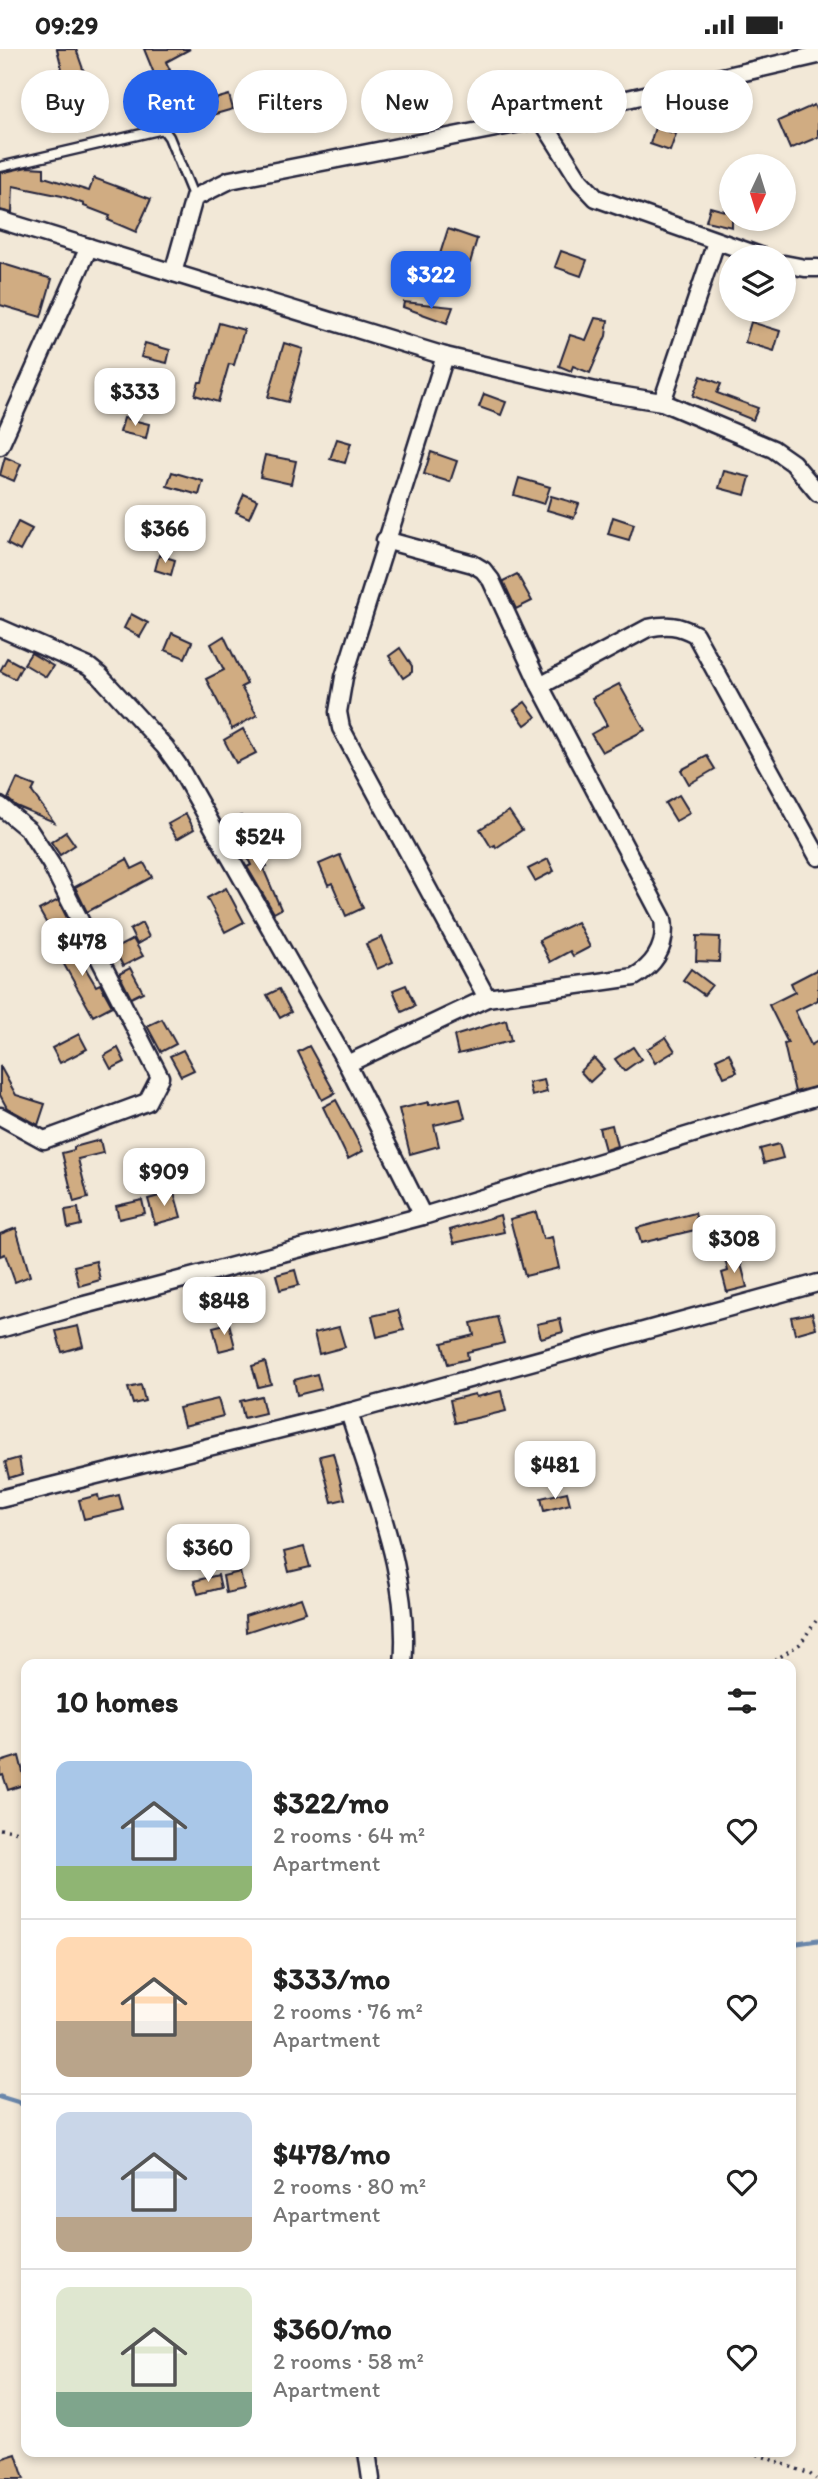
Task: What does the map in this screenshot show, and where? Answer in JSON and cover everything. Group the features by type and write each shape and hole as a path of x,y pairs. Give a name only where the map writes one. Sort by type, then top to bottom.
{"street":[{"path":"627,99 818,55"},
{"path":"173,273 194,198 230,180 470,133"},
{"path":"550,133 580,181 596,198 725,245"},
{"path":"0,220 445,356 600,392 662,402 773,449 793,463 818,493"},
{"path":"662,402 716,242"},
{"path":"0,446 89,247"},
{"path":"796,266 818,268"},
{"path":"445,356 385,540 344,677 338,712 341,728 487,998"},
{"path":"347,1064 487,998 634,977 654,961 662,947 665,932 663,919 540,686 491,580 483,570 473,564 385,540"},
{"path":"540,686 648,628 665,625 681,627 695,634 818,857"},
{"path":"0,628 89,667 173,756 347,1064 423,1216"},
{"path":"0,806 29,830 51,864 160,1077 147,1102 44,1140 0,1116"},
{"path":"0,1329 423,1216 818,1096"},
{"path":"0,1499 349,1412 818,1283"},
{"path":"349,1412 402,1590 406,1639 404,1659"},
{"path":"368,2457 371,2479"}],"lane":[{"path":"0,167 163,129 169,137 194,198"}],"path":[{"path":"777,1659 800,1644 818,1618"},
{"path":"0,1829 21,1832"},
{"path":"764,2457 810,2474 816,2479"}],"building":[{"path":"57,49 76,49 83,70 62,70"},
{"path":"144,49 190,49 166,62 170,70 153,70"},
{"path":"229,95 233,109 219,113 219,98"},
{"path":"814,105 818,114 818,137 790,149 778,121"},
{"path":"653,133 676,134 670,151 650,144"},
{"path":"27,167 44,168 44,177 89,191 94,178 151,199 136,232 108,220 110,216 84,204 62,196 13,186 12,213 0,210 0,173"},
{"path":"710,207 719,209 719,224 706,221"},
{"path":"448,229 477,239 470,263 440,254"},
{"path":"561,251 587,260 581,276 555,267"},
{"path":"0,263 52,279 41,317 0,305"},
{"path":"404,302 453,307 447,323 403,307"},
{"path":"595,318 608,320 606,336 590,373 573,366 571,371 559,366 570,335 586,340"},
{"path":"751,322 780,331 774,351 745,342"},
{"path":"219,323 244,330 234,365 229,364 218,402 195,395 199,382 202,382"},
{"path":"145,343 170,350 167,363 141,357"},
{"path":"284,343 303,349 288,402 268,397"},
{"path":"701,376 721,384 717,393 758,408 753,420 693,396"},
{"path":"484,394 506,402 501,415 479,407"},
{"path":"124,418 149,424 146,438 120,432"},
{"path":"337,439 351,443 345,463 330,459"},
{"path":"431,452 457,461 450,482 424,474"},
{"path":"265,455 296,461 291,484 260,477"},
{"path":"5,457 21,464 14,481 0,475"},
{"path":"724,471 750,477 745,495 719,488"},
{"path":"172,472 203,481 199,495 167,486"},
{"path":"519,478 550,487 544,504 514,495"},
{"path":"244,494 257,500 249,518 236,512"},
{"path":"551,496 579,504 574,518 547,510"},
{"path":"613,517 634,524 629,540 608,534"},
{"path":"18,522 32,529 20,551 7,544"},
{"path":"159,555 175,560 171,575 155,570"},
{"path":"517,574 532,601 516,609 503,581"},
{"path":"131,614 148,623 140,637 124,628"},
{"path":"172,633 192,642 185,658 165,650"},
{"path":"224,636 247,684 241,687 257,715 232,729 206,679 224,670 211,644"},
{"path":"400,648 412,666 412,672 403,678 389,656"},
{"path":"31,653 53,666 46,677 24,664"},
{"path":"7,658 22,666 15,679 0,671"},
{"path":"619,684 645,730 602,752 591,734 607,725 592,698"},
{"path":"525,702 536,717 525,725 514,710"},
{"path":"243,729 256,753 236,763 224,740"},
{"path":"707,756 715,769 689,784 681,770"},
{"path":"17,779 35,786 32,792 54,822 16,806 8,799"},
{"path":"679,795 690,813 676,821 665,803"},
{"path":"509,811 522,830 496,848 495,845 491,847 480,829"},
{"path":"186,814 194,829 177,839 168,824"},
{"path":"241,816 247,829 230,836 224,824"},
{"path":"66,832 75,845 60,855 51,842"},
{"path":"255,838 267,866 263,868 281,909 274,913 247,867 251,865 241,844"},
{"path":"340,855 363,908 346,916 332,883 328,885 319,864"},
{"path":"127,859 132,869 144,863 152,877 87,912 75,887"},
{"path":"548,859 554,871 535,881 528,869"},
{"path":"226,888 244,922 225,932 207,898"},
{"path":"58,900 69,922 52,933 39,910"},
{"path":"577,922 590,947 573,956 570,951 550,962 539,940"},
{"path":"142,923 149,937 137,944 130,930"},
{"path":"697,936 720,937 719,962 696,961"},
{"path":"67,937 96,986 100,984 112,1006 93,1016 53,945"},
{"path":"382,937 393,962 377,969 366,944"},
{"path":"133,939 143,956 123,966 114,949"},
{"path":"130,968 143,992 131,998 119,974"},
{"path":"691,969 712,985 704,995 683,980"},
{"path":"818,969 818,1000 795,1011 811,1045 818,1041 818,1086 795,1092 784,1044 788,1043 769,1005 795,992 791,983"},
{"path":"406,985 415,1006 402,1012 393,990"},
{"path":"279,989 291,1012 280,1018 267,995"},
{"path":"162,1019 176,1044 161,1052 147,1026"},
{"path":"506,1020 511,1041 458,1054 454,1036"},
{"path":"79,1034 87,1049 60,1063 52,1048"},
{"path":"666,1037 675,1051 655,1063 647,1049"},
{"path":"309,1046 335,1093 322,1100 298,1052"},
{"path":"633,1047 641,1059 624,1071 615,1059"},
{"path":"118,1048 125,1062 111,1069 104,1056"},
{"path":"183,1050 194,1070 181,1076 170,1056"},
{"path":"729,1053 737,1072 724,1077 716,1059"},
{"path":"594,1058 604,1069 590,1082 580,1071"},
{"path":"0,1066 16,1095 45,1104 38,1125 7,1108 0,1095"},
{"path":"544,1080 547,1092 532,1096 529,1083"},
{"path":"460,1098 465,1118 434,1125 439,1146 410,1154 399,1109"},
{"path":"336,1100 363,1151 348,1159 323,1107"},
{"path":"612,1125 617,1146 605,1150 599,1128"},
{"path":"100,1140 103,1153 78,1159 88,1198 74,1202 62,1153"},
{"path":"779,1144 783,1158 764,1163 760,1149"},
{"path":"174,1192 181,1217 155,1224 148,1199"},
{"path":"142,1200 145,1213 119,1219 116,1206"},
{"path":"78,1208 81,1225 68,1228 65,1210"},
{"path":"536,1212 543,1239 552,1237 559,1268 525,1276 510,1219"},
{"path":"695,1213 699,1229 641,1243 637,1228"},
{"path":"500,1215 504,1232 454,1243 450,1230"},
{"path":"16,1228 30,1276 15,1282 5,1254 0,1256 0,1234"},
{"path":"739,1256 747,1287 727,1292 722,1273 728,1271 725,1259"},
{"path":"96,1261 100,1280 79,1286 74,1266"},
{"path":"295,1270 299,1285 280,1290 276,1275"},
{"path":"398,1310 404,1330 377,1337 372,1316"},
{"path":"812,1313 816,1328 795,1334 791,1317"},
{"path":"497,1317 504,1343 467,1352 468,1359 448,1364 442,1343 474,1335 471,1323"},
{"path":"560,1319 563,1332 541,1338 537,1324"},
{"path":"229,1323 235,1347 219,1351 213,1327"},
{"path":"78,1326 83,1346 62,1352 56,1331"},
{"path":"339,1327 345,1347 319,1354 314,1333"},
{"path":"265,1362 271,1384 258,1387 252,1366"},
{"path":"317,1374 321,1389 297,1395 294,1380"},
{"path":"141,1385 145,1401 133,1404 128,1388"},
{"path":"501,1391 506,1411 455,1423 450,1400"},
{"path":"261,1396 265,1413 244,1418 240,1401"},
{"path":"218,1399 223,1416 184,1426 179,1408"},
{"path":"333,1453 345,1499 332,1502 320,1456"},
{"path":"19,1458 22,1474 9,1478 5,1462"},
{"path":"567,1492 570,1504 544,1511 541,1498"},
{"path":"98,1495 99,1500 119,1495 123,1510 84,1519 79,1500"},
{"path":"304,1547 310,1567 289,1572 284,1552"},
{"path":"240,1572 244,1589 226,1593 223,1576"},
{"path":"218,1575 221,1588 198,1594 194,1581"},
{"path":"301,1598 306,1612 246,1632 245,1616"},
{"path":"19,1756 21,1786 8,1790 3,1775 0,1776 0,1762"},
{"path":"16,2454 24,2479 0,2479 0,2459"}],"waterway":[{"path":"796,1943 818,1940"},
{"path":"0,2097 21,2103"}]}
